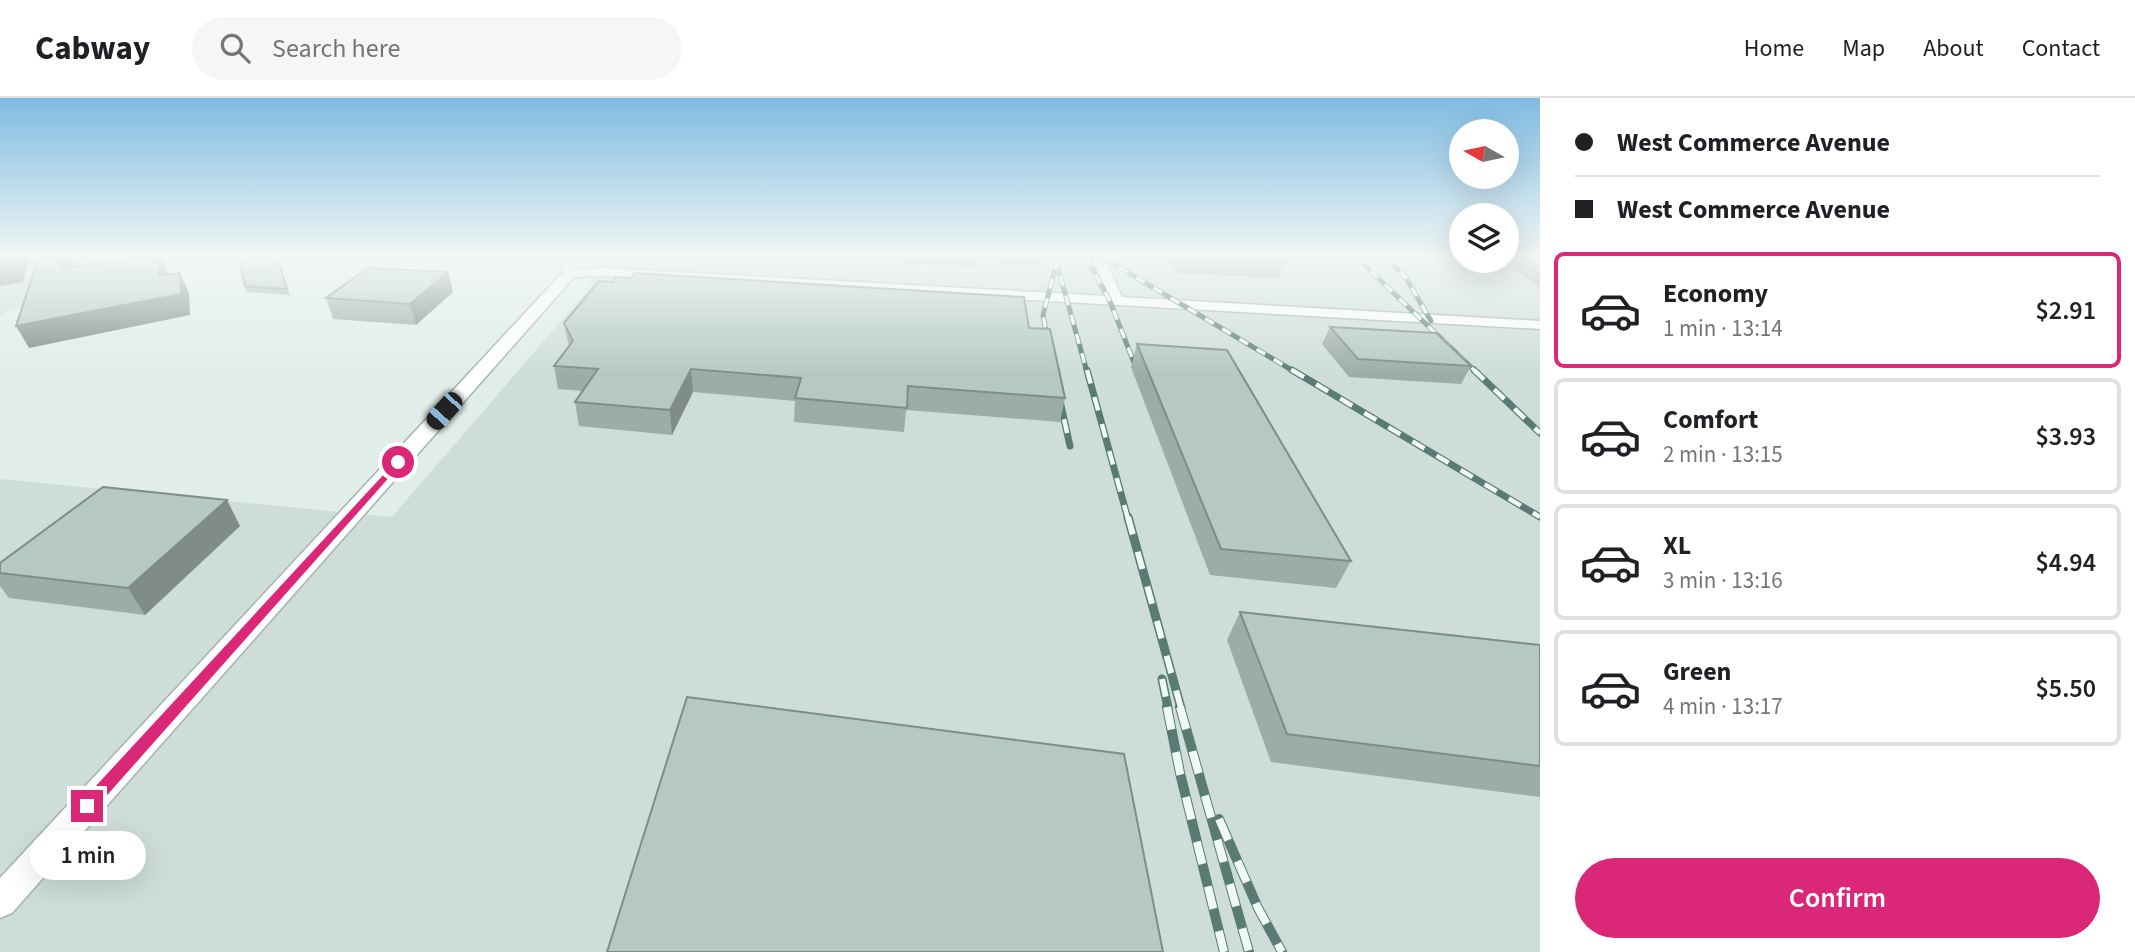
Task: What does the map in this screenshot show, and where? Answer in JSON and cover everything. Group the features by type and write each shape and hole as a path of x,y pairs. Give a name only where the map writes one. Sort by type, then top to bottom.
{"street":[{"path":"0,902 541,297"},
{"path":"1075,297 1540,325"}],"shaded area":[{"path":"0,297 41,297 0,315"},
{"path":"582,297 1540,297 1540,952 0,952 0,479 392,517"}],"building":[{"path":"26,297 166,297 16,326"},
{"path":"328,297 418,297 410,304"},
{"path":"586,297 1024,297 1029,328 1050,329 1065,398 908,386 907,408 795,398 801,378 691,369 670,410 575,402 598,369 554,366 573,341 564,323"},
{"path":"1330,327 1436,333 1471,366 1358,359"},
{"path":"1137,344 1227,350 1351,561 1221,549"},
{"path":"103,487 227,500 128,588 0,573 0,563"},
{"path":"1240,612 1540,645 1540,766 1287,734"},
{"path":"687,697 1124,754 1163,952 607,952"}],"railway":[{"path":"1048,297 1043,315 1049,347"},
{"path":"1066,297 1087,372"},
{"path":"1108,297 1135,365"},
{"path":"1169,297 1295,372"},
{"path":"1398,297 1476,372"},
{"path":"1417,297 1431,321"},
{"path":"1087,370 1128,519"},
{"path":"1292,370 1540,517"},
{"path":"1474,370 1540,433"},
{"path":"1058,392 1070,446"},
{"path":"1128,517 1181,708"},
{"path":"1162,679 1168,708"},
{"path":"1167,707 1180,773 1224,952"},
{"path":"1180,707 1249,952"},
{"path":"1219,819 1258,908 1282,952"}],"route":[{"path":"87,806 398,462"}]}
